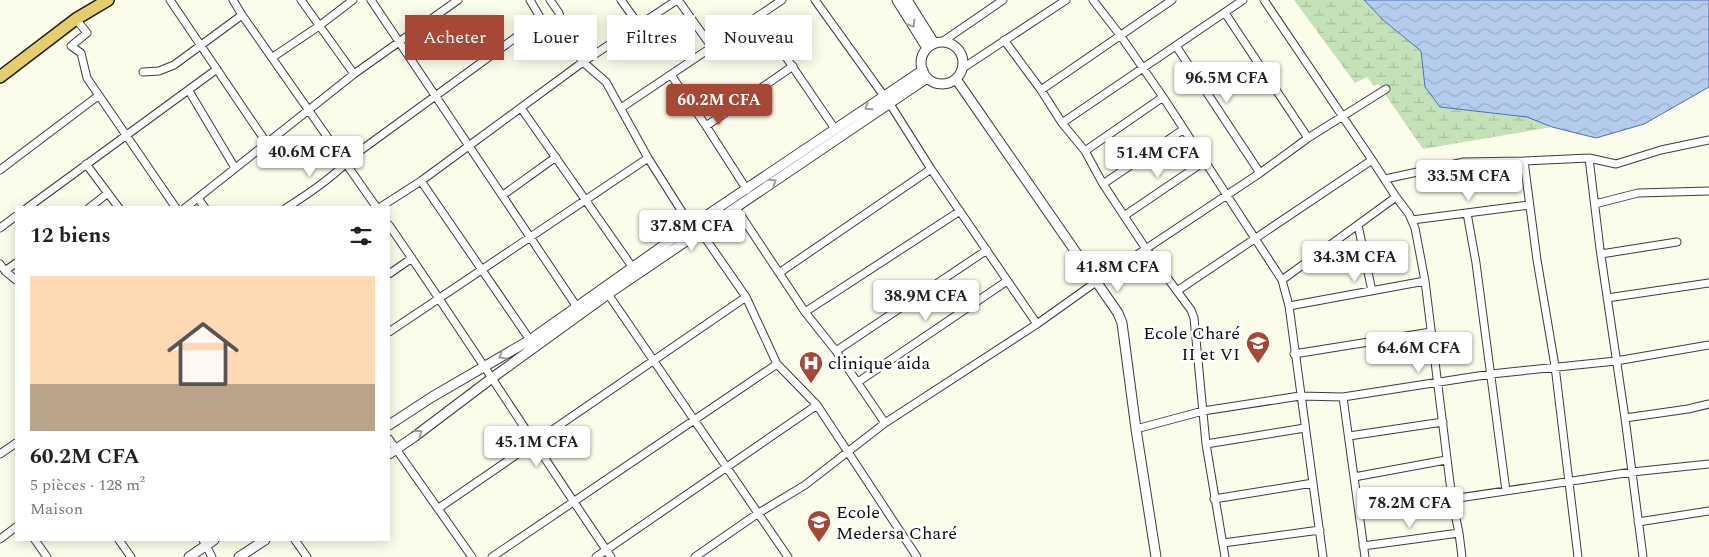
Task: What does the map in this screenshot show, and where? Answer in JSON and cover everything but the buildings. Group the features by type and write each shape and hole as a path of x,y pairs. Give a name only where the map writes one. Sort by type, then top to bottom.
{"highway":[{"path":"0,77 101,1"},
{"path":"0,69 101,1"}],"street":[{"path":"170,0 266,142"},
{"path":"234,0 242,15 377,206"},
{"path":"301,0 354,74"},
{"path":"273,58 354,0"},
{"path":"371,0 577,307"},
{"path":"188,206 354,74 458,0"},
{"path":"530,0 539,15"},
{"path":"550,0 559,15"},
{"path":"621,0 632,15"},
{"path":"654,15 677,0 705,38"},
{"path":"760,15 782,0"},
{"path":"816,0 887,100 931,169 1036,324"},
{"path":"897,0 935,45"},
{"path":"907,0 935,45"},
{"path":"1003,0 935,45 922,59 925,74 935,82 944,84 956,79 963,68 1066,0"},
{"path":"1093,0 1163,97 1228,194 1282,280 1289,306 1323,557"},
{"path":"1041,90 1172,0"},
{"path":"1062,123 1243,0"},
{"path":"1264,0 1385,179 1412,220 1415,228 1425,282 1446,460 1460,534 1462,557"},
{"path":"1225,13 1308,138"},
{"path":"143,72 160,71 174,65 242,15"},
{"path":"76,19 87,33 72,46 81,53 87,78 175,206"},
{"path":"289,206 346,164 353,156 514,38"},
{"path":"1004,40 1041,90 1062,123 1085,151 1103,184 1194,318 1206,444 1225,557"},
{"path":"935,45 951,44 958,48 962,55 963,68"},
{"path":"1176,46 1260,173"},
{"path":"381,206 421,181 607,47"},
{"path":"621,108 705,50"},
{"path":"789,60 835,129"},
{"path":"584,62 606,82 648,158 691,226 701,232 746,297 777,364 817,405 917,557"},
{"path":"706,126 793,66"},
{"path":"30,206 217,69"},
{"path":"472,557 439,508 392,451 414,437 608,294 736,208 925,74"},
{"path":"671,75 747,190"},
{"path":"956,79 1118,313 1122,323 1156,557"},
{"path":"695,557 757,514 806,485 885,424 1260,173 1308,138 1386,89"},
{"path":"188,91 235,168"},
{"path":"0,170 98,96"},
{"path":"1085,151 1163,97"},
{"path":"390,424 432,397 530,340 691,226 835,129 887,100"},
{"path":"521,108 633,268"},
{"path":"1103,184 1184,129"},
{"path":"1385,179 1462,162 1590,158 1616,164 1660,150 1709,140"},
{"path":"503,195 556,157"},
{"path":"390,331 648,158"},
{"path":"1590,158 1601,254 1643,557"},
{"path":"1177,291 1372,160"},
{"path":"1124,216 1205,161"},
{"path":"1524,161 1529,205 1555,366 1578,557"},
{"path":"86,164 118,206"},
{"path":"779,273 931,169"},
{"path":"421,181 530,340"},
{"path":"1595,204 1638,194 1709,191"},
{"path":"91,206 108,193"},
{"path":"1282,280 1396,197"},
{"path":"198,198 204,206"},
{"path":"1412,220 1529,205"},
{"path":"736,208 805,312 836,351 885,424"},
{"path":"805,312 960,211"},
{"path":"1467,213 1476,263 1506,491"},
{"path":"0,228 15,217"},
{"path":"1358,225 1372,292"},
{"path":"390,226 609,554"},
{"path":"1601,254 1677,242"},
{"path":"836,351 987,250"},
{"path":"390,273 412,258"},
{"path":"0,264 15,279"},
{"path":"5,271 15,264"},
{"path":"858,382 1007,281"},
{"path":"1289,306 1425,282"},
{"path":"1607,298 1709,284"},
{"path":"608,294 788,557"},
{"path":"439,508 746,297"},
{"path":"1294,354 1431,332"},
{"path":"1136,429 1203,411 1300,396 1344,397 1491,374 1616,361 1709,345"},
{"path":"492,557 777,364"},
{"path":"1344,397 1365,557"},
{"path":"1625,418 1709,404"},
{"path":"596,557 609,554 727,467 817,405"},
{"path":"1349,436 1443,422"},
{"path":"1206,444 1305,428"},
{"path":"0,454 15,444"},
{"path":"1354,477 1446,460"},
{"path":"1359,513 1632,472 1709,464"},
{"path":"1214,499 1313,483"},
{"path":"1638,522 1709,511"},
{"path":"0,538 15,529"},
{"path":"1223,543 1320,530"},
{"path":"1364,546 1460,534"},
{"path":"36,541 47,557"},
{"path":"120,541 130,557"},
{"path":"239,557 263,541"},
{"path":"296,541 306,557"},
{"path":"189,557 208,542 212,557"}],"green space":[{"path":"1294,0 1364,0 1383,20 1421,51 1425,87 1467,110 1527,117 1552,127 1423,149 1378,84 1374,86 1367,77 1355,83"}],"water":[{"path":"1364,0 1709,0 1709,87 1644,124 1596,138 1552,127 1527,117 1440,107 1425,87 1421,51 1383,20"}],"place":[{"name":"Ecole Charé II et VI","path":"1258,364"},
{"name":"clinique aida","path":"811,384"},
{"name":"Ecole Medersa Charé","path":"819,543"}]}
